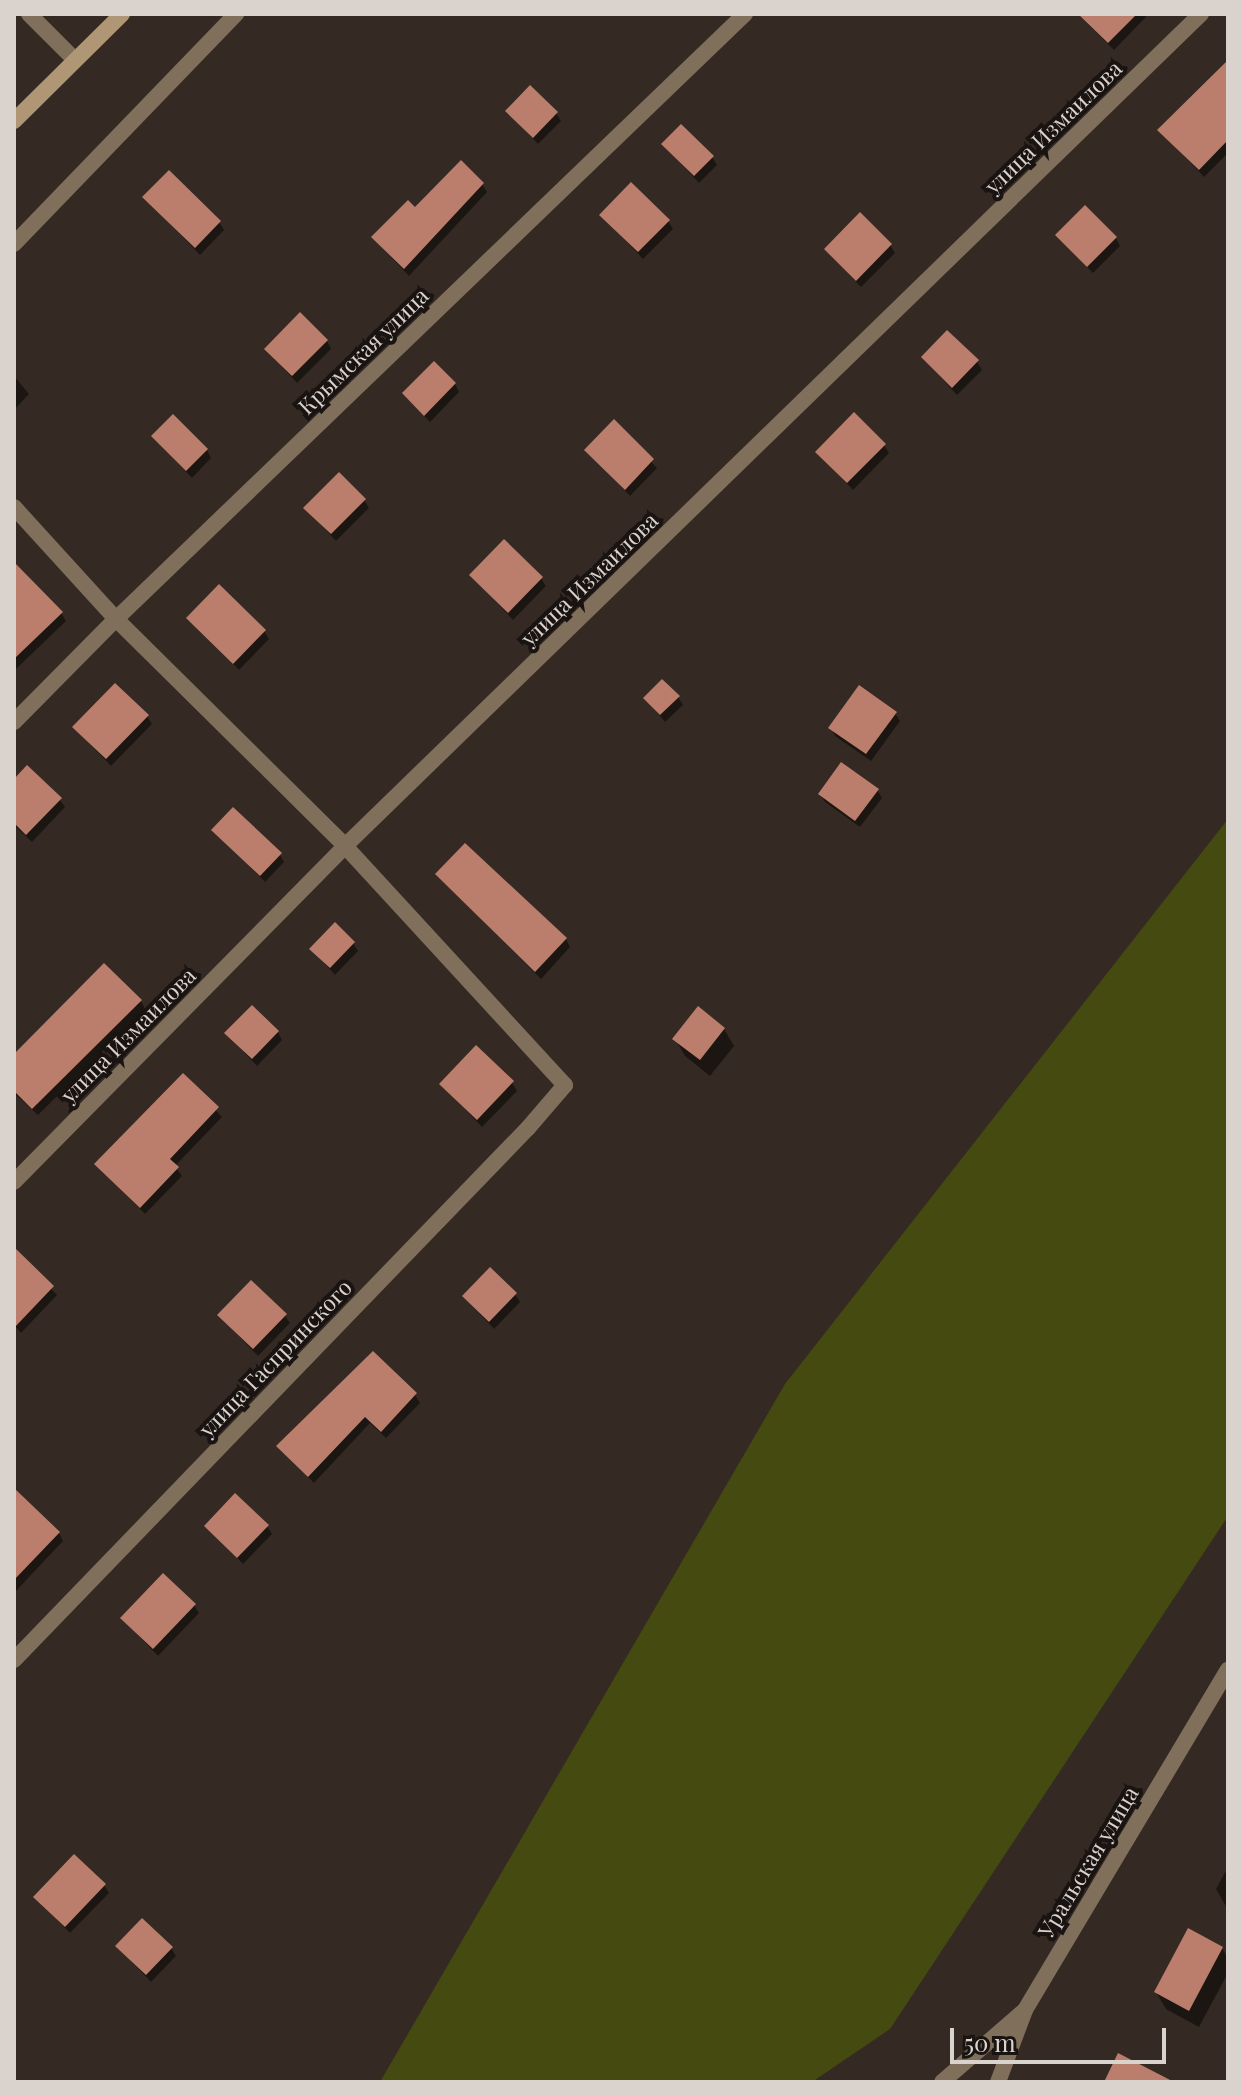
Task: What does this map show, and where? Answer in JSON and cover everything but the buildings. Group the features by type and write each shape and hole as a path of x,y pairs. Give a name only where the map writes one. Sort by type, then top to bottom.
{"main road":[{"path":"14,121 122,14"}],"street":[{"path":"29,14 75,60"},
{"path":"14,244 236,14"},
{"name":"Крымская улица","path":"14,722 116,619 745,14"},
{"name":"улица Измаилова","path":"14,1182 345,846 1201,14"},
{"path":"14,507 116,619 345,846"},
{"name":"улица Гаспринского","path":"14,1660 528,1128 565,1085 345,846"},
{"name":"Уральская улица","path":"998,2082 1025,2010 1228,1670"},
{"path":"942,2082 1025,2010"}],"green space":[{"path":"1228,819 1228,1516 890,2029 812,2082 380,2082 785,1384"}]}
